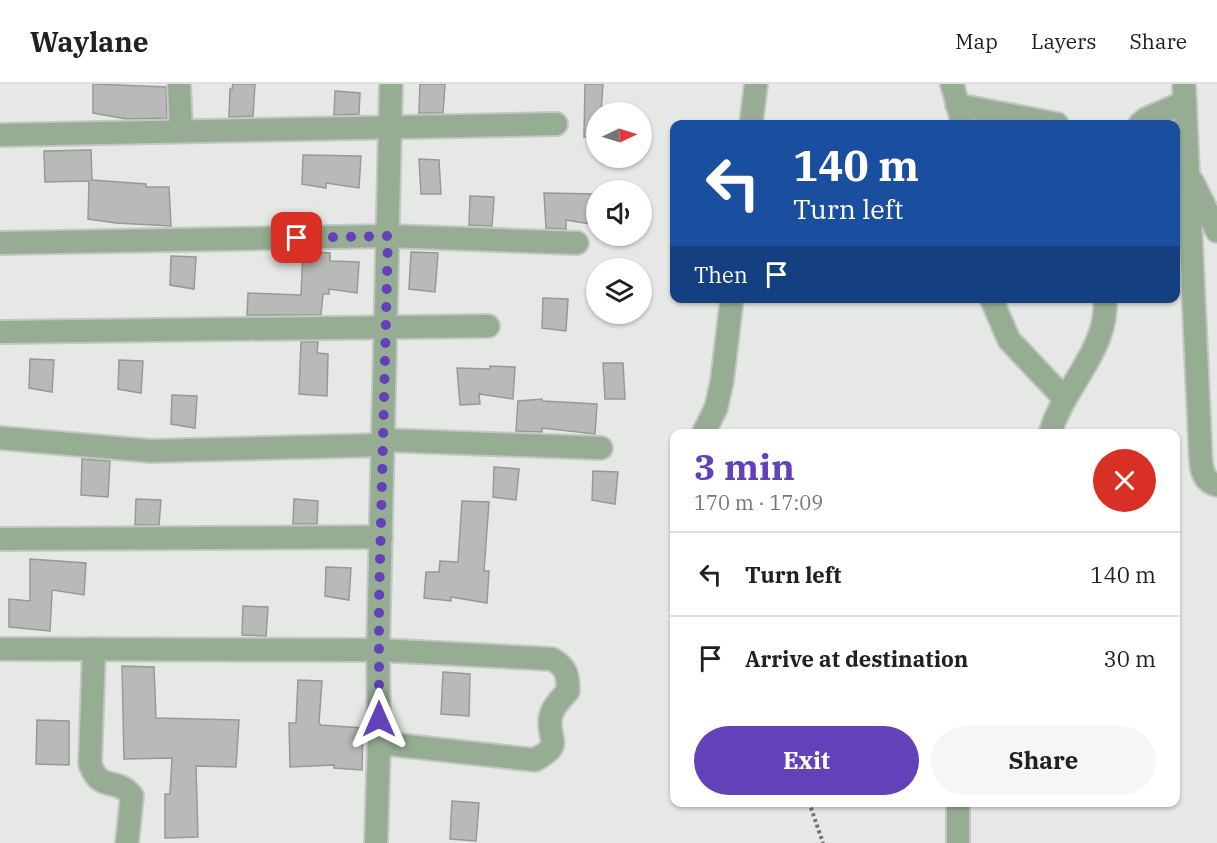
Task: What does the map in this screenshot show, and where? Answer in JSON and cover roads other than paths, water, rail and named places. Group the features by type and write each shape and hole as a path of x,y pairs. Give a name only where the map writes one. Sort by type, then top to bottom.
{"street":[{"path":"178,84 181,131"},
{"path":"376,843 379,743 378,650 391,84"},
{"path":"752,120 756,84"},
{"path":"1145,120 1184,93"},
{"path":"1184,93 1202,470 1207,481 1217,485"},
{"path":"957,104 1037,120"},
{"path":"0,135 556,124"},
{"path":"1188,174 1217,231"},
{"path":"0,243 388,236 577,243"},
{"path":"706,429 716,408 722,381 731,303"},
{"path":"993,303 1009,340 1064,398"},
{"path":"1052,429 1064,398 1096,347 1102,331 1106,303"},
{"path":"0,332 488,326"},
{"path":"0,438 151,451 383,442 601,448"},
{"path":"0,539 381,537"},
{"path":"0,649 378,650 552,659 564,665 568,676 568,691 554,707 550,720 554,743 549,752 535,760 379,743"},
{"path":"94,649 90,764 94,775 102,783 124,786 132,795 127,843"},
{"path":"958,807 958,843"}]}
